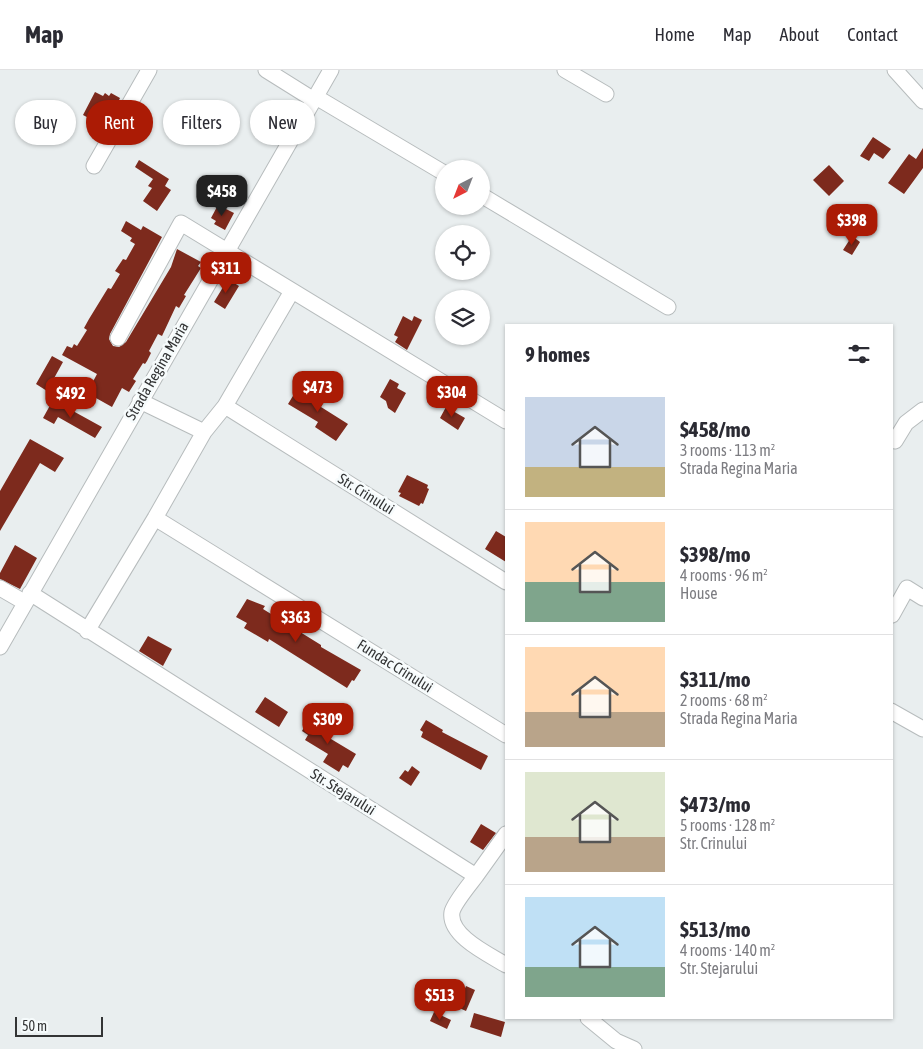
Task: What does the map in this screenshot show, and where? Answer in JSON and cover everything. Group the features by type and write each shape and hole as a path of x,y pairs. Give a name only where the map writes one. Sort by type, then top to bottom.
{"street":[{"path":"94,166 149,70"},
{"path":"266,70 435,168"},
{"name":"Strada Regina Maria","path":"0,647 331,70"},
{"path":"565,70 606,94"},
{"path":"895,70 923,101"},
{"path":"490,200 668,307"},
{"path":"118,338 181,223 505,420"},
{"path":"87,631 204,432 225,406 292,291"},
{"path":"140,401 204,432"},
{"name":"Str. Crinului","path":"225,406 505,581"},
{"path":"895,441 906,423 923,410"},
{"name":"Fundac Crinului","path":"155,518 505,734"},
{"name":"Str. Stejarului","path":"0,588 27,598 87,631 476,876"},
{"path":"893,613 907,588 923,598"},
{"path":"893,712 923,729"},
{"path":"505,835 452,911 452,920 458,932 505,964"},
{"path":"589,1019 616,1041 634,1049"}],"building":[{"path":"95,92 103,96 105,93 109,96 111,93 120,98 119,100 91,100"},
{"path":"873,137 891,149 883,159 874,153 869,161 860,156"},
{"path":"923,148 923,168 904,194 888,183 909,154 916,159"},
{"path":"139,160 169,179 165,186 171,190 157,211 143,201 152,188 148,186 153,179 135,167"},
{"path":"829,165 844,181 829,196 813,180"},
{"path":"218,205 234,213 225,230 214,224 216,221 211,218"},
{"path":"126,221 141,230 143,226 162,237 110,334 109,339 113,346 119,347 126,342 171,267 177,249 201,262 198,266 201,268 184,295 186,296 179,308 176,306 162,336 158,334 149,351 151,353 147,361 145,364 143,363 133,379 136,381 129,392 122,388 112,407 87,393 97,374 62,355 67,346 72,348 74,344 77,346 87,330 84,328 89,319 108,288 111,289 120,274 115,271 123,259 126,260 135,244 130,241 132,238 121,231"},
{"path":"852,236 860,242 852,255 843,250"},
{"path":"228,279 239,286 225,309 214,302"},
{"path":"403,316 412,321 414,316 422,320 407,350 395,342 398,337 394,335"},
{"path":"52,356 63,362 47,391 36,384"},
{"path":"390,379 399,384 397,388 406,393 395,413 388,408 386,401 380,397"},
{"path":"299,386 324,401 321,407 348,424 336,441 315,427 318,422 288,404"},
{"path":"53,400 102,427 95,438 58,417 54,424 43,418"},
{"path":"446,407 465,418 458,430 440,418"},
{"path":"30,439 64,458 55,472 40,463 0,531 0,491"},
{"path":"407,475 428,485 427,488 429,489 423,504 421,503 419,506 399,496 401,493 398,492"},
{"path":"496,531 505,536 505,561 485,549"},
{"path":"15,545 37,558 20,589 0,579 0,573"},
{"path":"247,599 265,606 263,609 321,645 321,647 361,670 354,681 352,680 347,688 269,639 268,642 244,628 247,623 236,617"},
{"path":"148,636 172,649 163,666 139,651"},
{"path":"265,697 288,712 279,727 255,712"},
{"path":"317,719 331,727 326,736 356,754 348,768 343,765 339,772 323,762 328,754 305,740 308,735 302,731 308,720 314,724"},
{"path":"426,720 443,730 442,732 488,756 481,770 421,737 423,732 420,730"},
{"path":"412,766 420,772 411,786 399,778 405,770 408,772"},
{"path":"481,824 496,833 483,850 470,842"},
{"path":"466,986 475,990 466,1011 457,1007"},
{"path":"434,1012 451,1020 447,1029 430,1021"},
{"path":"474,1013 505,1022 501,1037 470,1027"}]}
